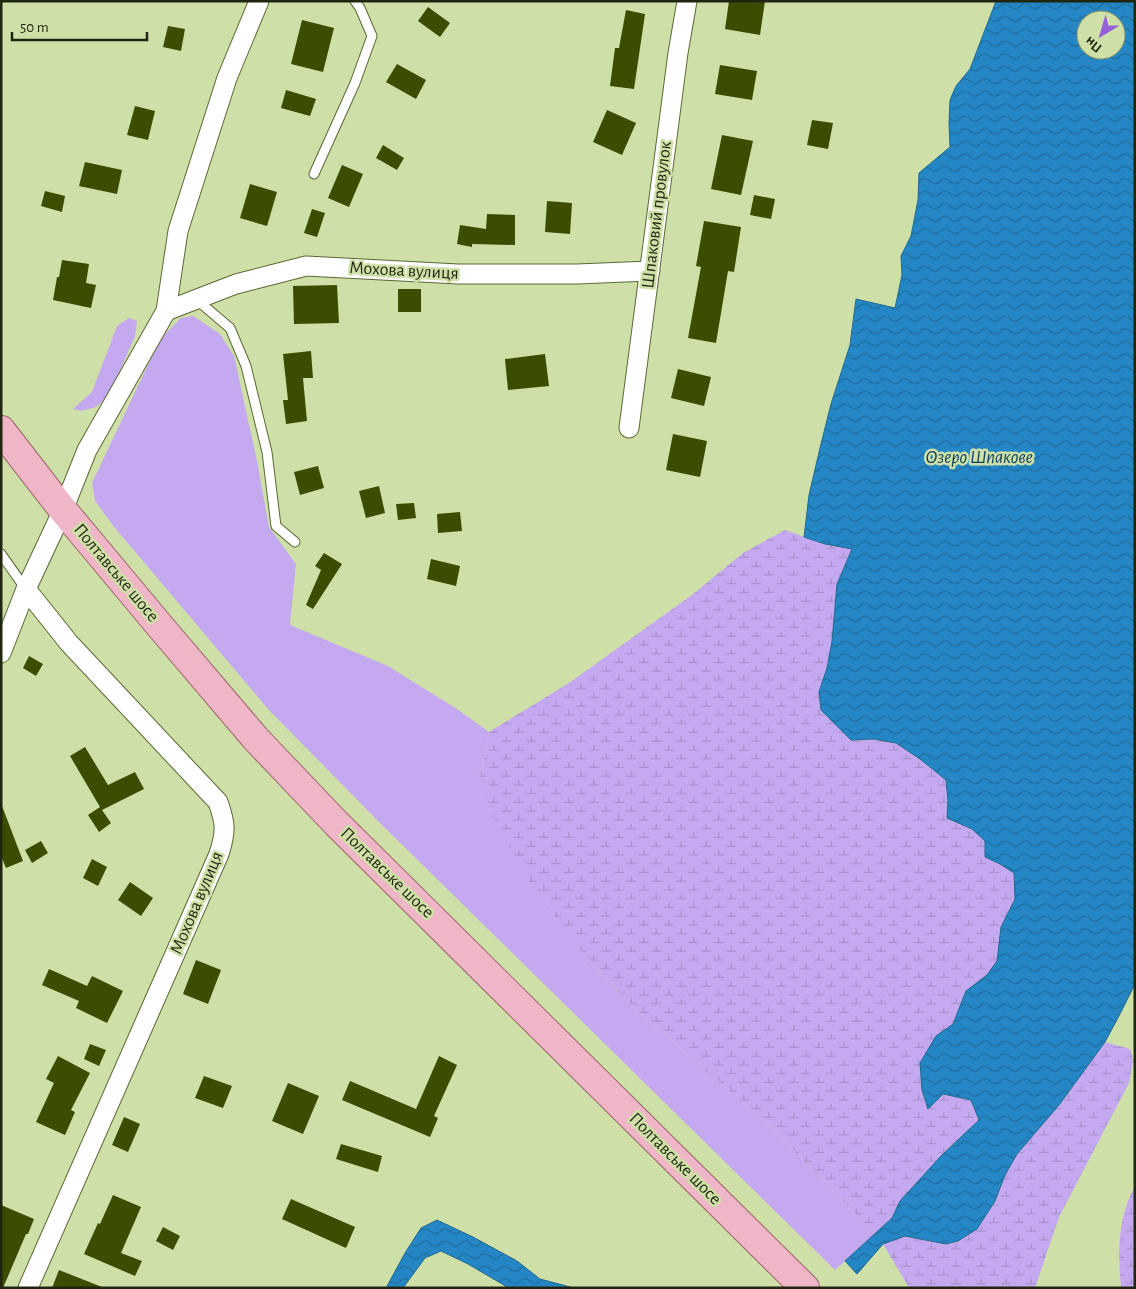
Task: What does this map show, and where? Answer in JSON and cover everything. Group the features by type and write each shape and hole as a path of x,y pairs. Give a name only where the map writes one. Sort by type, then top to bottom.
{"main road":[{"name":"Полтавське шосе","path":"1,430 159,626 256,739 336,823 805,1288"}],"street":[{"path":"1,653 26,588 64,510 87,450 166,311 178,231 227,78 259,1"},
{"name":"Шпаковий провулок","path":"629,428 678,53 687,1"},
{"name":"Мохова вулиця","path":"166,311 236,284 306,266 458,274 577,274 650,271"},
{"name":"Мохова вулиця","path":"26,588 69,643 218,802 224,819 224,837 220,854 28,1288"}],"lane":[{"path":"314,174 355,83 372,36 355,1"},
{"path":"196,300 230,328 246,366 267,452 276,526 295,542"},
{"path":"1,554 26,588"}],"green space":[{"path":"193,316 220,334 234,356 269,527 296,564 290,625 388,666 457,709 489,732 480,778 588,959 630,1004 775,1131 875,1234 835,1270 379,822 268,709 115,528 95,501 92,483 154,352 164,335 181,318"},
{"path":"129,318 137,321 135,336 109,396 96,407 81,411 73,409 92,392 117,326"},
{"path":"785,530 825,544 853,549 837,584 832,641 827,668 819,692 822,710 851,740 874,739 896,743 946,780 947,818 972,829 985,841 1000,864 1014,872 1015,899 1001,927 997,961 987,975 966,991 953,1025 936,1036 928,1108 943,1094 971,1100 979,1120 941,1156 900,1201 892,1218 875,1234 775,1131 630,1004 588,959 535,891 496,823 480,778 489,732 569,683 692,595 743,553"},
{"path":"1105,1042 1130,1049 1133,1060 1129,1083 1059,1217 1035,1288 909,1288 883,1244 905,1235 926,1240 995,1201 1005,1175 1017,1154 1059,1105"},
{"path":"1135,1186 1135,1288 1121,1288 1120,1236 1125,1211"}],"water":[{"name":"Озеро Шпакове","path":"996,1 1135,1 1135,984 1105,1042 1059,1105 1017,1154 1005,1175 995,1201 977,1229 958,1241 946,1244 905,1236 883,1244 857,1274 845,1261 892,1218 900,1201 941,1156 979,1120 971,1100 943,1094 928,1109 922,1090 920,1063 936,1036 953,1024 966,991 987,975 997,961 1001,927 1015,899 1014,873 985,857 985,841 972,829 947,818 946,780 896,743 874,739 851,740 821,710 819,692 827,668 832,641 837,584 852,549 825,544 804,537 809,495 831,404 850,345 856,299 895,308 902,275 901,256 911,236 918,200 919,173 950,147 950,100 956,86 970,69"},
{"path":"437,1220 517,1261 540,1279 574,1288 509,1288 441,1251 425,1258 403,1288 386,1288 421,1228"}],"building":[{"path":"729,1 765,1 760,35 725,29"},
{"path":"428,7 450,23 440,37 418,21"},
{"path":"626,10 645,14 634,89 610,86 615,48 619,48"},
{"path":"302,20 334,28 323,72 291,64"},
{"path":"168,26 185,29 181,51 163,47"},
{"path":"397,64 426,80 416,99 386,82"},
{"path":"720,65 757,71 752,100 715,94"},
{"path":"286,90 316,99 310,116 281,108"},
{"path":"135,106 155,111 148,140 127,135"},
{"path":"607,110 636,123 622,155 593,142"},
{"path":"812,120 833,123 828,149 807,145"},
{"path":"722,135 753,141 741,195 711,189"},
{"path":"383,145 404,158 397,170 376,158"},
{"path":"85,162 122,170 117,194 79,186"},
{"path":"342,165 363,174 349,207 328,198"},
{"path":"250,184 277,192 267,226 240,218"},
{"path":"45,191 65,196 62,212 41,206"},
{"path":"754,195 775,199 771,219 750,215"},
{"path":"547,201 572,203 570,234 545,232"},
{"path":"312,209 325,213 317,237 304,233"},
{"path":"487,214 515,215 515,245 472,244 472,247 457,244 460,225 486,229"},
{"path":"704,221 741,227 734,272 728,271 716,343 688,338 701,267 696,266"},
{"path":"62,260 89,264 86,283 96,285 91,308 53,300"},
{"path":"337,285 339,323 294,324 293,286"},
{"path":"398,289 421,289 421,312 398,312"},
{"path":"311,351 313,378 303,378 307,421 286,424 283,400 288,400 283,354"},
{"path":"545,354 549,386 508,390 505,359"},
{"path":"678,369 711,377 704,406 671,398"},
{"path":"673,434 707,441 700,477 666,470"},
{"path":"318,466 324,488 300,495 294,472"},
{"path":"379,486 385,513 366,518 359,491"},
{"path":"414,503 416,518 398,520 396,504"},
{"path":"460,512 462,531 438,533 437,514"},
{"path":"324,553 342,564 313,609 306,605 321,570 315,566"},
{"path":"431,559 460,566 456,586 427,579"},
{"path":"29,656 43,664 36,676 23,668"},
{"path":"85,747 108,785 135,772 144,789 102,810 111,823 99,832 88,815 100,807 70,756"},
{"path":"2,806 23,861 6,868 1,856"},
{"path":"41,841 48,853 32,863 25,850"},
{"path":"92,859 107,867 98,886 83,878"},
{"path":"130,882 153,898 141,916 118,900"},
{"path":"196,960 221,970 208,1004 183,994"},
{"path":"49,969 87,986 92,976 123,991 107,1023 76,1008 79,1001 42,985"},
{"path":"90,1044 106,1050 99,1066 84,1059"},
{"path":"58,1056 90,1073 71,1110 75,1112 65,1135 36,1122 54,1083 46,1079"},
{"path":"439,1056 457,1065 434,1116 438,1118 430,1137 342,1100 350,1081 416,1109"},
{"path":"204,1076 232,1086 223,1108 195,1098"},
{"path":"288,1083 319,1096 303,1134 272,1121"},
{"path":"124,1117 140,1124 128,1152 112,1145"},
{"path":"341,1144 382,1156 378,1172 336,1159"},
{"path":"113,1195 141,1207 121,1253 142,1261 135,1276 84,1254"},
{"path":"291,1199 355,1227 346,1248 282,1219"},
{"path":"1,1205 34,1219 3,1288 1,1288"},
{"path":"163,1227 180,1236 173,1250 156,1241"},
{"path":"59,1270 102,1287 52,1288"}]}
